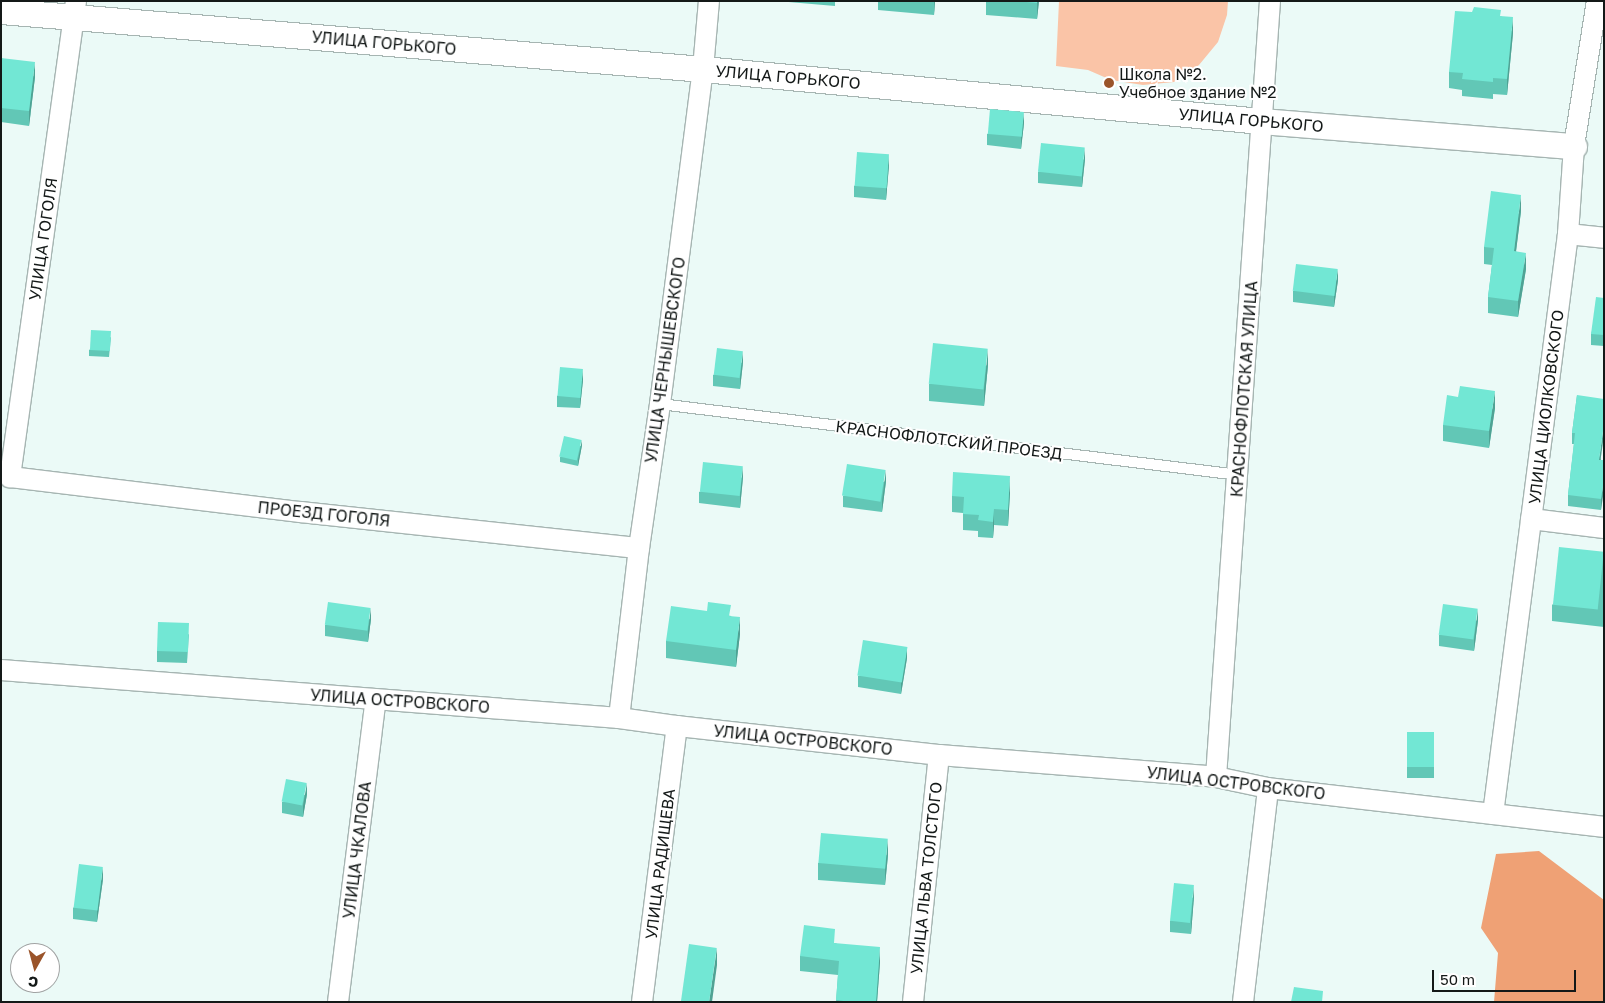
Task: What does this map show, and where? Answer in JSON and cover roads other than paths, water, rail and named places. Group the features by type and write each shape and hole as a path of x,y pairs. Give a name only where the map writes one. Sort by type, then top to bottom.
{"street":[{"name":"УЛИЦА ЧЕРНЫШЕВСКОГО","path":"619,718 639,548 660,404 703,69 710,1"},
{"name":"КРАСНОФЛОТСКАЯ УЛИЦА","path":"1216,777 1239,475 1270,1"},
{"name":"УЛИЦА ЦИОЛКОВСКОГО","path":"1493,814 1568,234 1574,146 1597,1"},
{"name":"УЛИЦА ГОРЬКОГО","path":"1,11 75,10 1261,121 1574,146"},
{"name":"УЛИЦА ГОГОЛЯ","path":"10,477 75,10"},
{"path":"1568,234 1604,238"},
{"name":"ПРОЕЗД ГОГОЛЯ","path":"10,477 301,512 639,548"},
{"path":"1531,519 1604,528"},
{"name":"УЛИЦА ОСТРОВСКОГО","path":"1,670 619,718 939,755 1216,777 1268,788 1604,827"},
{"name":"УЛИЦА ЧКАЛОВА","path":"338,1002 376,699"},
{"name":"УЛИЦА РАДИЩЕВА","path":"642,1002 677,726"},
{"name":"УЛИЦА ЛЬВА ТОЛСТОГО","path":"913,1002 939,755"},
{"path":"1243,1002 1268,788"}],"lane":[{"name":"КРАСНОФЛОТСКИЙ ПРОЕЗД","path":"660,404 1239,475"}],"place":[{"name":"Школа №2. Учебное здание №2","path":"1109,83"}]}
